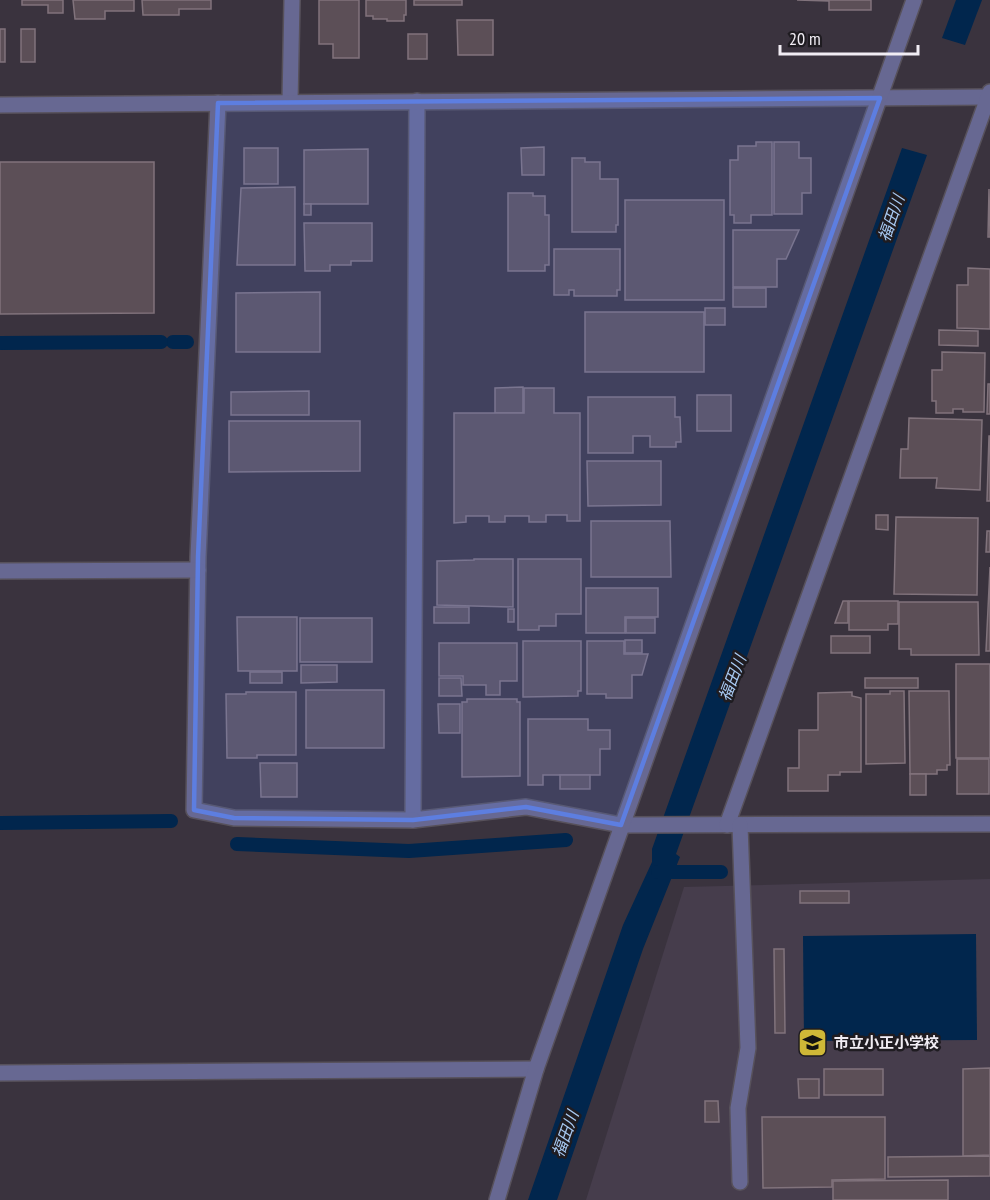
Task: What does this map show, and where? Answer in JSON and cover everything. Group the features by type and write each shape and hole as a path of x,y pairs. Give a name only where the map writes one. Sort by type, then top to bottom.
{"street":[{"path":"290,102 292,0"},
{"path":"497,1200 536,1069 914,0"},
{"path":"0,105 880,98 989,95 734,825 748,1048 738,1108 741,1182"},
{"path":"413,820 417,101"},
{"path":"218,103 198,570 194,810 234,818 413,820 526,807 621,825 990,824"},
{"path":"0,571 198,570"},
{"path":"0,1073 536,1069"}],"highlighted area":[{"path":"880,98 621,825 526,807 413,820 234,818 194,810 198,557 218,103"}],"shaded area":[{"name":"市立小正小学校","path":"990,879 990,1200 586,1200 684,887"}],"water":[{"path":"956,0 982,0 965,45 942,38"},
{"name":"福田川","path":"902,148 927,155 676,854 680,857 643,949 557,1200 528,1200 623,925 652,862 652,849"},
{"path":"976,934 977,1040 804,1041 803,936"}],"building":[{"path":"22,0 63,0 63,13 48,13 48,5 22,5"},
{"path":"73,0 134,0 134,11 105,11 105,19 75,19"},
{"path":"142,0 211,0 211,9 179,9 179,15 143,15"},
{"path":"319,0 359,0 359,58 333,58 333,44 319,44"},
{"path":"366,0 406,0 404,21 387,21 387,19 373,19 373,16 366,16"},
{"path":"414,0 462,0 462,5 414,5"},
{"path":"797,0 871,0 871,10 829,10 829,1"},
{"path":"457,20 493,20 493,55 458,55"},
{"path":"0,29 5,29 5,62 0,62"},
{"path":"21,29 35,29 35,62 21,62"},
{"path":"408,34 427,34 427,59 408,59"},
{"path":"756,142 772,142 772,215 751,215 751,223 734,223 734,215 730,215 730,160 738,160 738,146 756,146"},
{"path":"774,142 799,142 799,158 811,158 811,193 802,193 802,214 774,214"},
{"path":"544,147 544,175 522,175 521,148"},
{"path":"244,148 278,148 278,184 244,184"},
{"path":"368,149 368,204 304,204 304,150"},
{"path":"572,158 585,158 585,162 600,162 600,179 618,179 616,232 572,232"},
{"path":"0,162 154,162 154,313 0,314"},
{"path":"295,187 295,265 237,265 241,188"},
{"path":"989,189 990,237 988,237"},
{"path":"508,193 533,193 533,196 545,196 545,215 549,215 549,265 545,265 545,271 508,271"},
{"path":"625,200 724,200 724,300 625,300"},
{"path":"304,204 311,204 311,215 304,215"},
{"path":"304,223 372,223 372,261 351,261 351,265 330,265 330,271 305,271"},
{"path":"733,230 799,230 786,259 777,259 777,287 733,287"},
{"path":"554,249 620,249 620,290 617,290 617,296 574,296 574,290 569,290 569,295 554,295"},
{"path":"968,268 990,269 990,329 957,328 957,285 968,285"},
{"path":"733,288 766,288 766,307 733,307"},
{"path":"320,292 320,352 236,352 236,293"},
{"path":"705,308 725,308 725,325 705,325"},
{"path":"585,312 704,312 704,372 585,372"},
{"path":"939,330 978,331 978,346 939,345"},
{"path":"942,352 985,353 984,412 963,412 963,409 953,409 953,413 936,413 936,401 932,401 932,370 942,370"},
{"path":"988,384 990,384 990,414 987,414"},
{"path":"523,387 523,413 495,413 495,388"},
{"path":"524,388 554,388 554,413 580,413 580,521 567,521 567,515 546,515 546,522 529,522 529,516 505,516 505,522 489,522 489,516 466,516 466,522 454,523 454,413 524,413"},
{"path":"309,391 309,415 231,415 231,392"},
{"path":"697,395 731,395 731,431 697,431"},
{"path":"588,397 675,397 675,417 680,417 681,442 676,442 676,447 650,447 650,436 633,436 633,453 588,453"},
{"path":"909,418 982,420 980,490 936,488 937,478 900,478 901,449 908,449"},
{"path":"229,421 360,421 360,471 229,472"},
{"path":"989,436 990,501 987,501"},
{"path":"587,461 661,461 661,505 588,506"},
{"path":"876,515 888,515 888,530 876,529"},
{"path":"896,517 978,518 977,595 894,594"},
{"path":"591,521 670,521 671,577 591,577"},
{"path":"987,531 990,531 990,552 986,552"},
{"path":"513,559 513,607 437,605 437,561"},
{"path":"518,559 581,559 581,614 556,614 556,626 539,626 539,630 518,630"},
{"path":"990,567 990,651 986,651"},
{"path":"586,588 658,588 658,617 625,617 625,633 586,633"},
{"path":"843,601 848,601 848,623 835,623"},
{"path":"849,601 898,601 898,624 888,624 888,630 849,630"},
{"path":"899,602 978,602 979,655 911,655 911,649 899,649"},
{"path":"434,607 469,607 469,623 434,623"},
{"path":"508,609 514,609 514,622 508,622"},
{"path":"237,617 297,617 297,671 238,671"},
{"path":"300,618 372,618 372,662 300,662"},
{"path":"626,618 655,618 655,633 626,633"},
{"path":"831,636 870,636 870,653 831,653"},
{"path":"625,640 642,640 642,653 625,653"},
{"path":"523,641 581,641 581,691 578,691 578,696 523,697"},
{"path":"587,641 624,641 624,654 648,654 642,675 632,675 632,698 606,698 606,694 587,694"},
{"path":"439,643 517,643 517,681 500,681 500,695 486,695 486,685 463,685 463,676 439,676"},
{"path":"956,664 990,664 990,758 956,758"},
{"path":"301,665 337,665 337,682 301,683"},
{"path":"250,672 282,672 282,683 250,683"},
{"path":"439,678 461,678 462,696 439,696"},
{"path":"865,678 918,678 918,688 865,688"},
{"path":"306,690 384,690 384,748 306,748"},
{"path":"890,691 904,691 905,763 866,764 866,694 890,694"},
{"path":"909,691 949,691 950,765 947,765 947,770 937,770 937,774 910,774"},
{"path":"246,692 296,692 296,755 227,758 226,694 246,694"},
{"path":"852,692 852,696 861,698 861,772 840,772 840,775 828,775 828,791 788,791 788,768 799,768 799,730 818,730 818,693"},
{"path":"467,699 517,699 517,702 520,702 520,776 462,777 462,702 467,702"},
{"path":"438,704 460,704 460,733 439,733"},
{"path":"528,719 588,719 588,730 610,730 610,749 600,749 600,775 543,775 543,785 528,785"},
{"path":"957,759 989,759 989,794 957,794"},
{"path":"260,763 297,763 297,797 261,797"},
{"path":"910,774 926,774 926,795 910,795"},
{"path":"560,775 590,775 590,789 560,789"},
{"path":"800,891 849,891 849,903 800,903"},
{"path":"774,949 784,949 785,1033 775,1033"},
{"path":"990,1068 990,1155 963,1156 963,1069"},
{"path":"824,1069 883,1069 883,1095 824,1095"},
{"path":"798,1079 819,1079 819,1098 799,1098"},
{"path":"705,1101 718,1101 719,1122 705,1122"},
{"path":"762,1117 885,1117 885,1179 832,1180 832,1187 763,1188"},
{"path":"990,1156 990,1176 888,1177 888,1157"},
{"path":"948,1180 948,1200 833,1200 833,1181"}],"waterway":[{"path":"0,343 161,342"},
{"path":"173,342 187,342"},
{"path":"0,823 171,821"},
{"path":"237,844 409,851 566,840"},
{"path":"658,872 721,872"}],"place":[{"name":"市立小正小学校","path":"813,1043"}]}
